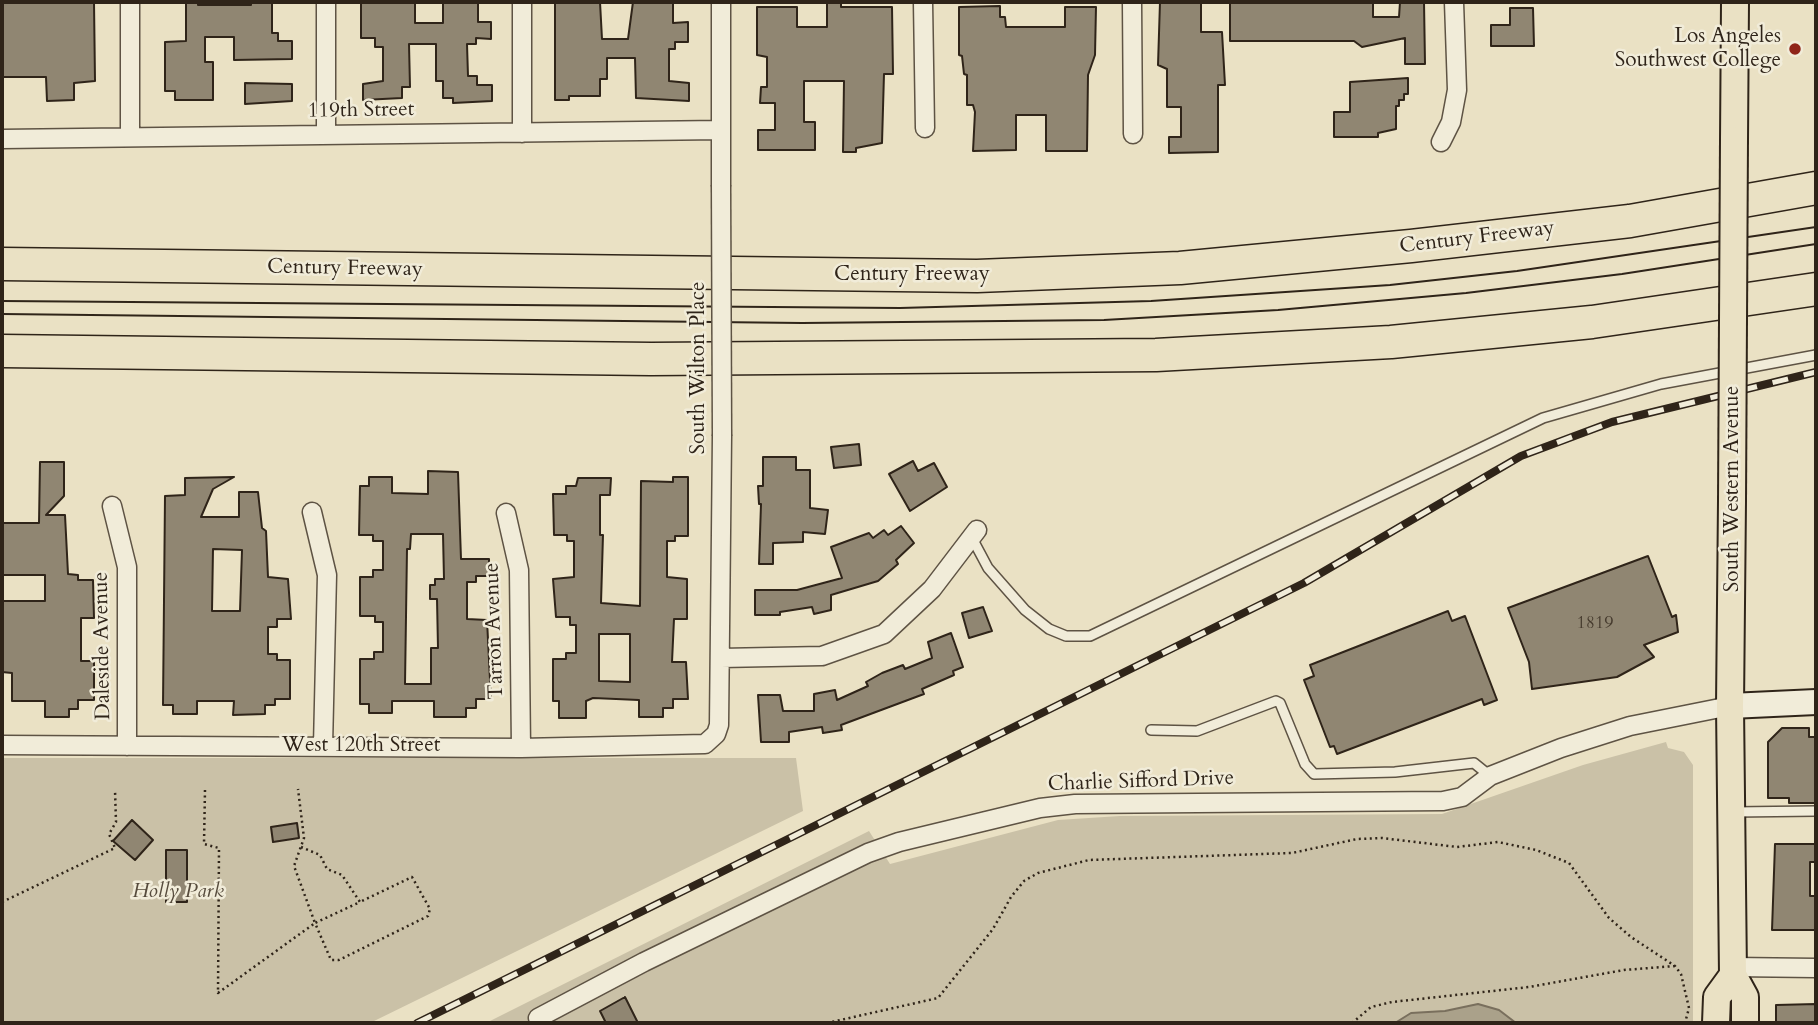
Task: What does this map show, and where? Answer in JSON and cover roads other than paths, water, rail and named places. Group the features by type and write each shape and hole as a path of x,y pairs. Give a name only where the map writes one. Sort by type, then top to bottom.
{"highway":[{"name":"Century Freeway","path":"2,264 977,276 1180,268 1411,246 1618,222 1816,188"},
{"path":"2,351 651,359 1156,355 1391,342 1592,322 1816,289"}],"main road":[{"name":"South Western Avenue","path":"1735,2 1731,812 1733,971 1745,997 1745,1023"},
{"name":"South Western Avenue","path":"1716,1023 1717,998 1733,971"}],"street":[{"path":"130,2 130,137"},
{"path":"326,2 326,134"},
{"path":"522,2 522,133"},
{"name":"South Wilton Place","path":"716,734 719,725 721,658 721,2"},
{"path":"923,2 925,128"},
{"path":"1132,2 1133,134"},
{"path":"1441,142 1451,121 1457,90 1454,2"},
{"name":"119th Street","path":"2,139 720,130"},
{"name":"Daleside Avenue","path":"112,506 127,567 127,746"},
{"path":"312,512 327,575 323,746"},
{"name":"Tarron Avenue","path":"506,513 519,570 520,748"},
{"path":"721,658 821,656 884,634 932,589 975,534"},
{"path":"1730,706 1816,702"},
{"name":"Charlie Sifford Drive","path":"537,1021 644,962 868,853 899,842 1040,808 1075,804 1443,800 1461,797 1490,776 1630,726 1730,706"},
{"name":"West 120th Street","path":"2,746 520,748 705,744 716,734"},
{"path":"1733,971 1816,968"}],"lane":[{"path":"975,534 988,568 1025,610 1049,629 1066,636 1090,636 1543,418 1661,384 1816,355"},
{"path":"1152,730 1197,731 1276,701 1280,704 1305,764 1314,774 1395,772 1475,763 1490,776"},
{"path":"1731,812 1816,811"}],"tram line":[{"path":"2,301 900,308 1151,301 1390,285 1517,271 1816,227"},
{"path":"2,314 802,323 1104,320 1278,310 1466,293 1622,274 1816,244"}],"railway":[{"path":"417,1023 1304,583 1521,456 1612,422 1816,372"}],"place":[{"name":"Los Angeles Southwest College","path":"1795,49"}],"park label":[{"name":"Holly Park","path":"178,892"}]}
